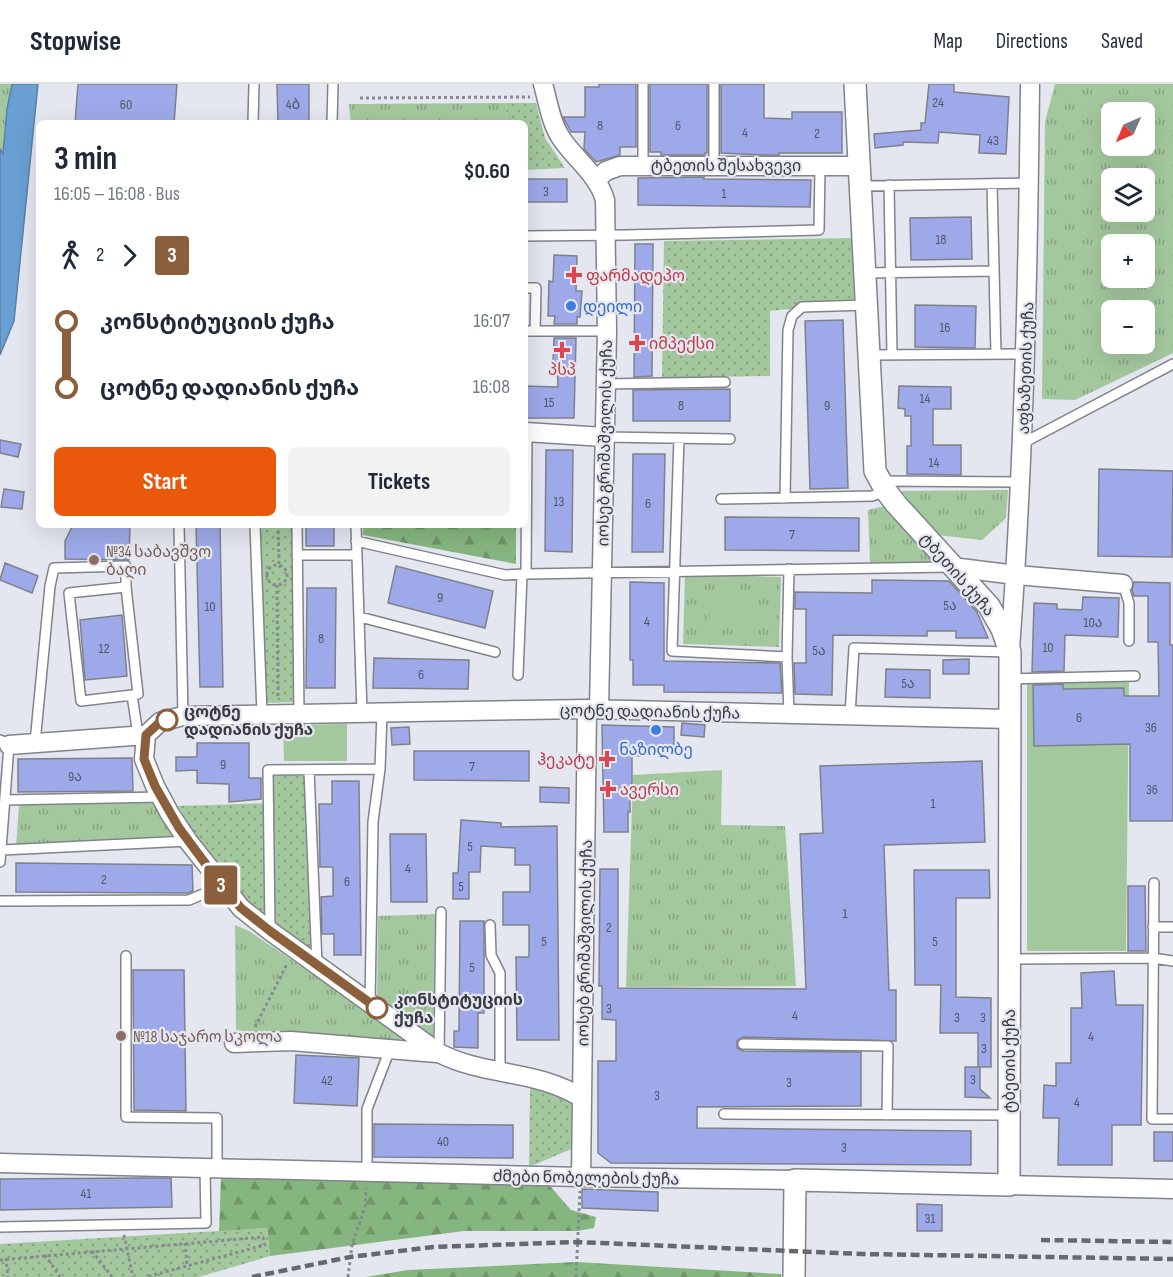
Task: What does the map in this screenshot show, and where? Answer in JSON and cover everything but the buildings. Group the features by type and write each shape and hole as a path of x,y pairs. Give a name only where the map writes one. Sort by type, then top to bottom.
{"street":[{"name":"ტბეთის ქუჩა","path":"855,84 875,471 883,486 952,567 989,606 1002,629 1010,652 1009,1185"},
{"name":"აფხაზეთის ქუჩა","path":"1010,652 1023,442 1030,84"},
{"path":"545,91 551,116 560,137 596,180"},
{"name":"ტბეთის შესახვევი","path":"596,180 606,171 621,166 643,165 820,166 860,176"},
{"name":"იოსებ გრიშაშვილის ქუჩა","path":"581,1177 593,709 602,572 607,331 605,200 596,180"},
{"path":"528,432 604,437"},
{"path":"952,567 1123,584"},
{"name":"ცოტნე დადიანის ქუჩა","path":"5,742 35,743 142,735 160,722 183,716 593,709 1010,720"},
{"path":"142,735 144,759 161,797 188,841 241,908 439,1053 456,1061 545,1080 566,1088 582,1098"},
{"path":"240,1042 291,1041 439,1053"},
{"name":"ძმები ნობელების ქუჩა","path":"0,1163 1173,1189"},
{"path":"794,1277 795,1180"}],"lane":[{"path":"253,120 254,84"},
{"path":"332,120 333,84"},
{"path":"643,84 643,165"},
{"path":"714,84 714,166"},
{"path":"528,236 819,230 820,166"},
{"path":"860,176 890,185 1029,183"},
{"path":"992,184 996,354"},
{"path":"890,185 892,355"},
{"path":"866,273 994,271"},
{"path":"528,288 536,288 530,331 607,331"},
{"path":"785,498 788,330 792,316 802,307 867,304"},
{"path":"870,355 1026,354"},
{"path":"1023,442 1173,364"},
{"path":"605,384 725,382"},
{"path":"604,437 730,439"},
{"path":"679,438 672,651 787,657"},
{"path":"721,499 872,496 883,486 1020,482"},
{"path":"179,528 183,716"},
{"path":"255,528 270,715"},
{"path":"297,528 298,714"},
{"path":"356,528 362,713"},
{"path":"518,675 525,528"},
{"path":"356,541 506,574 524,575 952,567"},
{"path":"297,555 356,555"},
{"path":"35,743 50,586 54,568 126,566 126,587 138,694 81,700 69,593 126,587"},
{"path":"789,569 787,657 789,714"},
{"path":"1123,584 1129,603 1129,641"},
{"path":"360,617 495,652"},
{"path":"850,715 854,648 1010,652"},
{"path":"1010,679 1135,676"},
{"path":"132,695 142,735"},
{"path":"370,1003 373,822 380,769 382,713"},
{"path":"0,862 5,800 5,742"},
{"path":"270,931 268,770 380,769"},
{"path":"309,770 317,964"},
{"path":"5,800 161,797"},
{"path":"2,850 188,841"},
{"path":"1154,883 1152,1119 1173,1119"},
{"path":"0,901 189,900 222,886"},
{"path":"439,1053 441,912"},
{"path":"490,925 491,955 500,973 500,1072"},
{"path":"1153,927 1173,927"},
{"path":"0,1227 206,1223 217,1118 126,1118 126,956"},
{"path":"1010,959 1153,958 1173,961"},
{"path":"742,1044 888,1046 887,1115"},
{"path":"367,1172 367,1109 390,1049"},
{"path":"724,1114 1009,1115"}],"path":[{"path":"360,98 545,91"},
{"path":"278,528 279,564"},
{"path":"279,564 285,568 287,577 283,583 277,585 270,582 267,573 271,567 279,564"},
{"path":"270,715 277,585"},
{"path":"240,1042 295,949"},
{"path":"348,1277 352,1245 365,1207 367,1172"},
{"path":"576,1277 581,1177"},
{"path":"122,1225 133,1277"},
{"path":"0,1260 263,1237 265,1245 146,1277"},
{"path":"185,1243 188,1266"},
{"path":"92,1251 112,1277"},
{"path":"45,1255 60,1277"},
{"path":"6,1258 8,1277"}],"green space":[{"path":"0,84 12,84 7,109 3,155 0,149"},
{"path":"1055,84 1173,84 1173,353 1075,400 1042,399 1045,122"},
{"path":"506,103 507,120 351,120 349,104"},
{"path":"506,103 536,103 545,138 565,168 528,170 528,120 507,120"},
{"path":"853,238 860,301 770,311 770,376 662,378 664,241"},
{"path":"1008,490 1006,518 982,540 937,535 901,491"},
{"path":"885,506 935,563 870,563 868,510"},
{"path":"257,528 295,528 297,702 264,703"},
{"path":"363,528 516,528 516,564 363,535"},
{"path":"685,574 781,577 779,647 683,644"},
{"path":"710,597 752,598 752,626 709,625"},
{"path":"1027,680 1129,681 1126,951 1027,951"},
{"path":"347,724 347,761 284,761 283,725"},
{"path":"722,770 721,825 785,826 796,986 626,987 633,775"},
{"path":"272,776 304,776 311,953 238,896 196,839 178,806 271,803"},
{"path":"152,802 175,839 16,847 19,805"},
{"path":"435,914 433,1040 377,1004 378,916"},
{"path":"235,925 249,931 392,1028 408,1048 397,1049 236,1030"},
{"path":"530,1086 555,1093 574,1106 576,1147 529,1167"},
{"path":"221,1177 544,1179 571,1210 596,1217 594,1228 578,1231 464,1231 270,1256 267,1228 219,1232"},
{"path":"267,1228 270,1256 199,1277 0,1277 0,1244"},
{"path":"576,1262 781,1274 781,1277 366,1277 408,1270"}],"water":[{"path":"12,84 38,84 14,321 0,355 0,149 3,154"}],"railway":[{"path":"1041,1240 1173,1242"},
{"path":"252,1277 350,1257 433,1247 577,1242 862,1254 1173,1259"}],"bus line":[{"name":"3","path":"167,720 160,722 146,735 144,759 170,814 188,841 241,908 377,1008"}],"place":[{"name":"ფარმადეპო","path":"574,275"},
{"name":"დეილი","path":"571,306"},
{"name":"იმპექსი","path":"637,343"},
{"name":"პსპ","path":"562,350"},
{"name":"№34 საბავშვო ბაღი","path":"94,560"},
{"name":"ცოტნე დადიანის ქუჩა","path":"167,720"},
{"name":"ნაზილბე","path":"656,730"},
{"name":"ჰეკატე","path":"607,759"},
{"name":"ავერსი","path":"608,789"},
{"name":"კონსტიტუციის ქუჩა","path":"377,1008"},
{"name":"№18 საჯარო სკოლა","path":"121,1036"}]}
